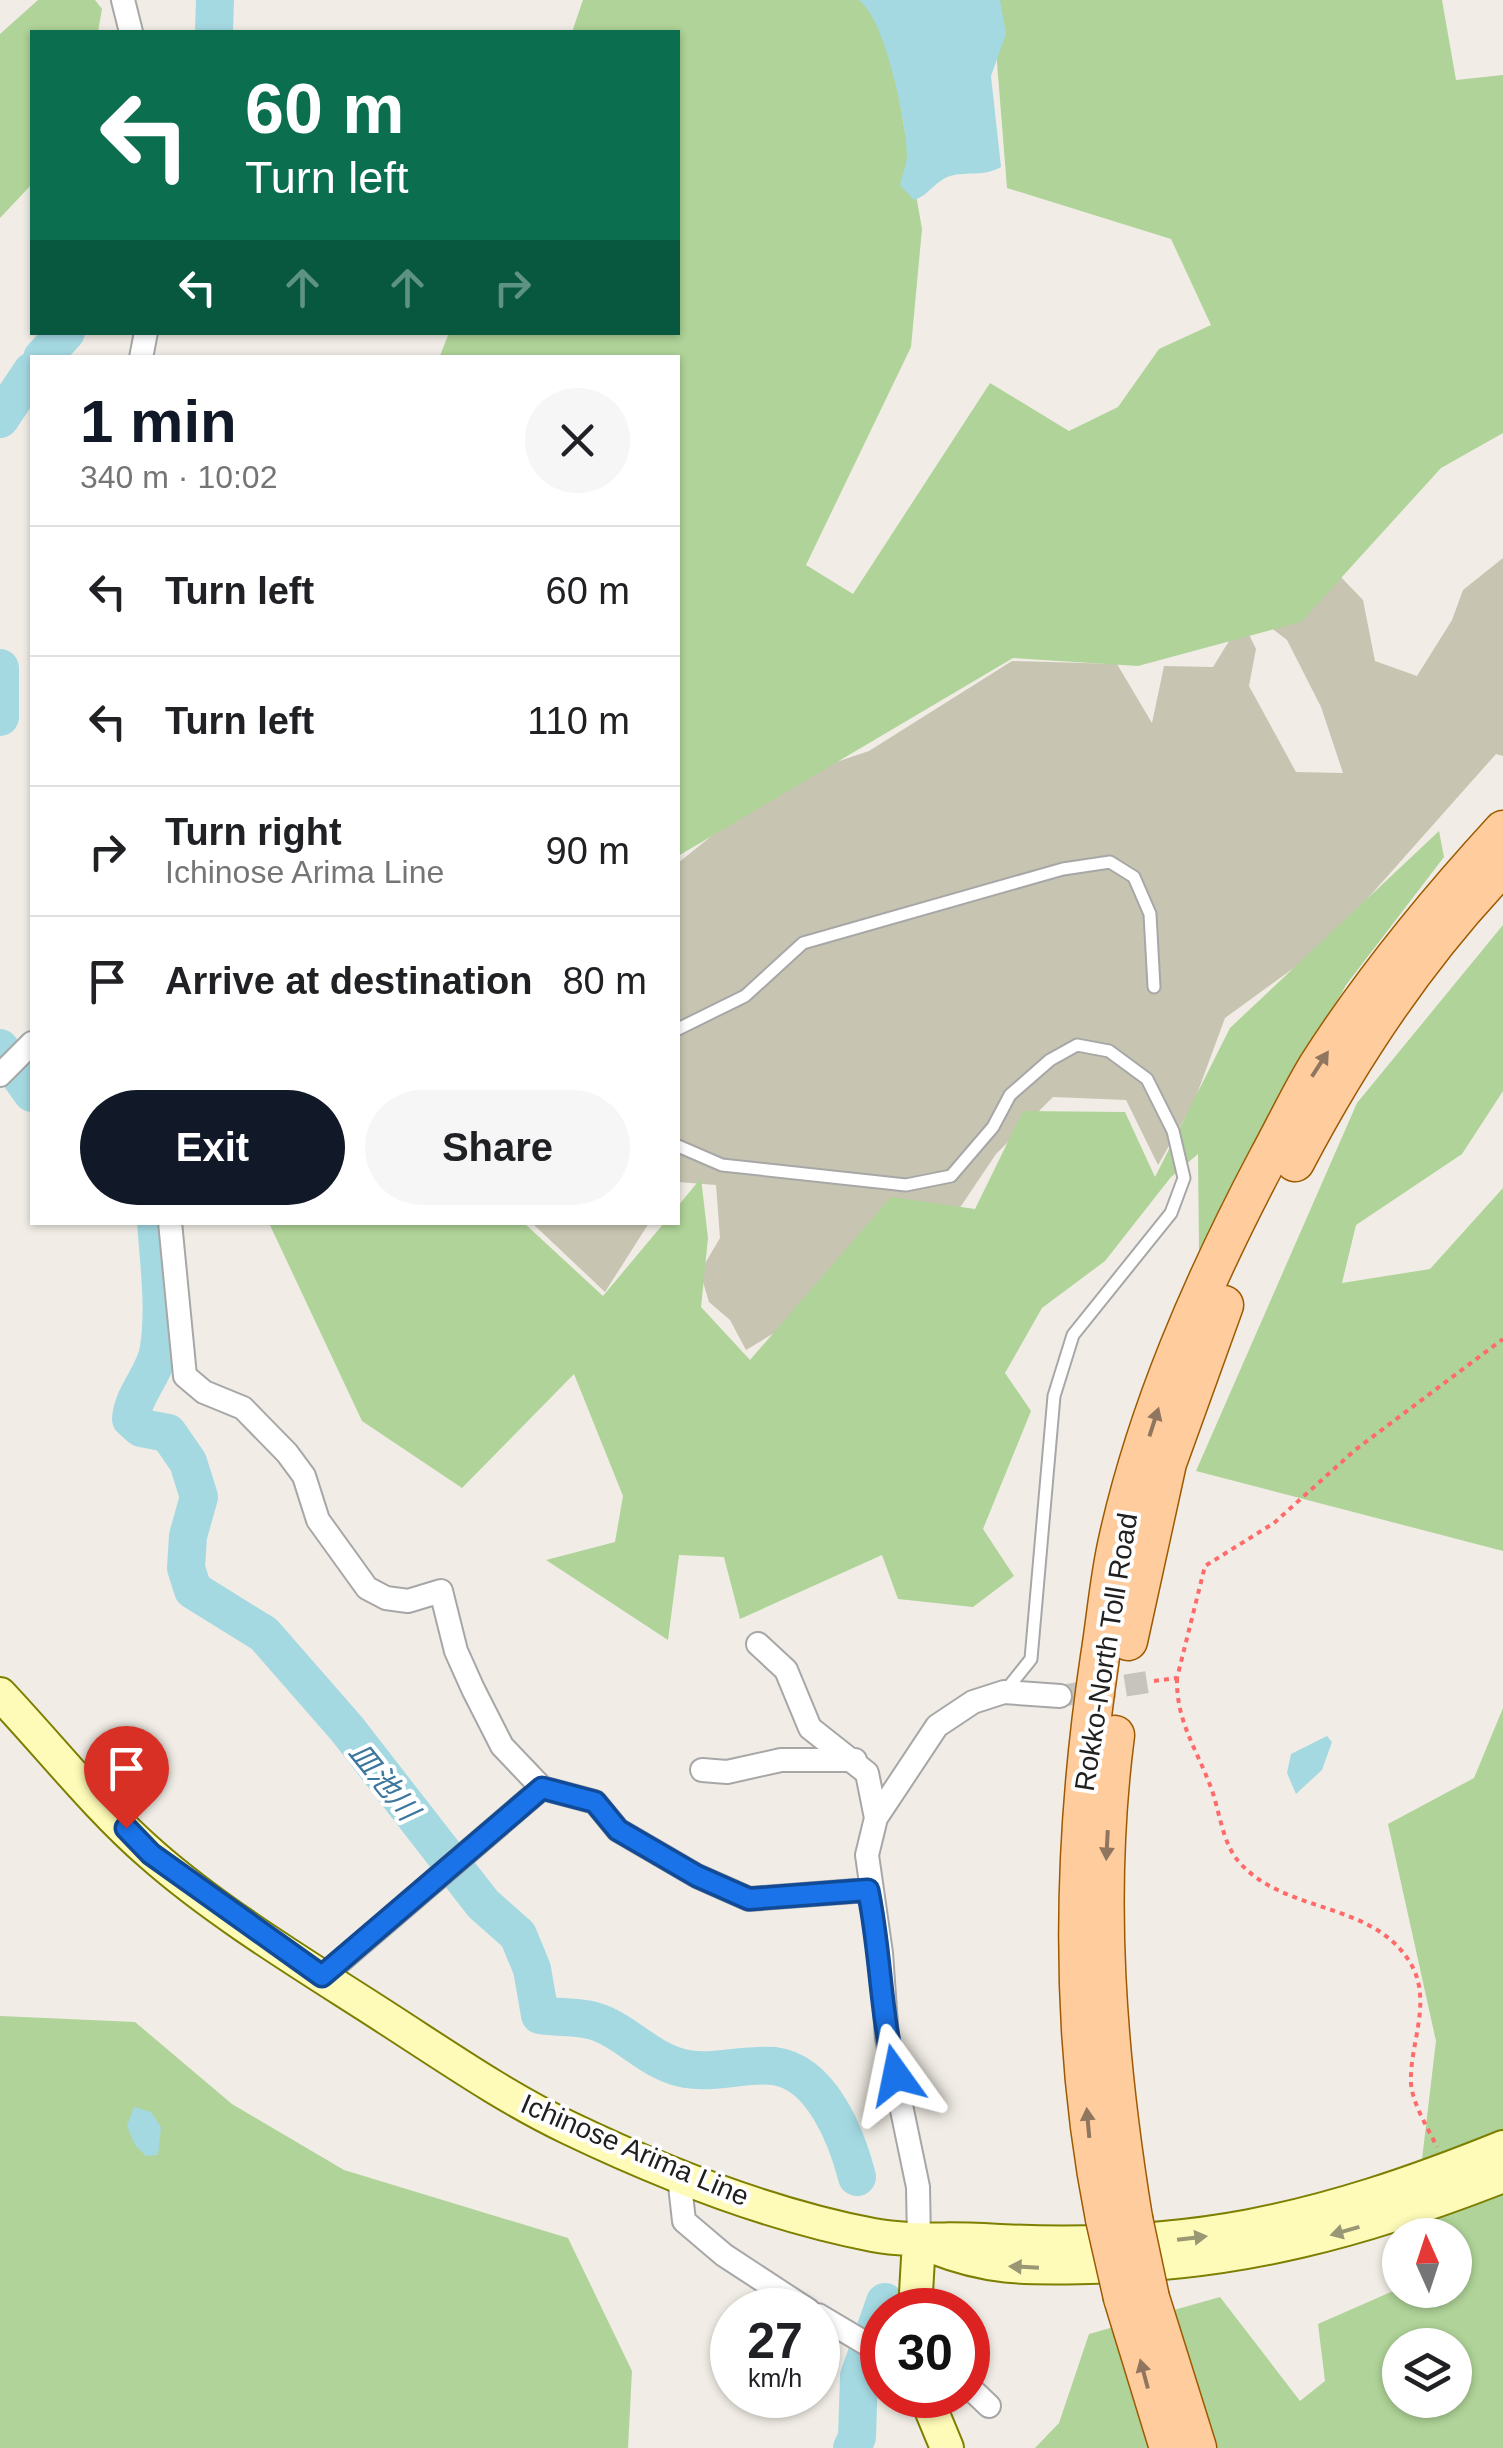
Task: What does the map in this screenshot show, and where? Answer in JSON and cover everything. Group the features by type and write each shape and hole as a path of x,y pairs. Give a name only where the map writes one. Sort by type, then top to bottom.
{"main road":[{"name":"Rokko-North Toll Road","path":"1169,2448 1118,2218 1090,2143 1077,1927 1079,1829 1117,1545 1154,1419 1190,1320 1235,1220 1316,1069 1436,903 1503,830"},
{"name":"Rokko-North Toll Road","path":"1118,2218 1120,2142 1104,1949 1106,1855 1112,1764 1132,1612 1167,1463 1218,1320 1306,1141 1362,1047 1437,944 1503,866"},
{"name":"Ichinose Arima Line","path":"0,1694 151,1854 322,1976 500,2091 568,2128 730,2196 836,2225 920,2241"},
{"path":"920,2241 1101,2244 1221,2234 1350,2204 1503,2147"},
{"path":"920,2241 976,2264 1174,2266 1304,2242 1503,2176"},
{"path":"917,2288 920,2241"},
{"name":"Rokko-North Toll Road","path":"1137,2298 1197,2448"},
{"path":"935,2418 947,2448"}],"street":[{"path":"123,0 130,30"},
{"path":"0,1074 26,1058"},
{"path":"170,1225 184,1376 204,1392 243,1408 287,1453 304,1476 318,1520 367,1588 386,1598 408,1601 442,1591 456,1651 480,1704 502,1746 542,1788 595,1802 618,1830 697,1876 749,1899 868,1890"},
{"path":"758,1644 786,1670 810,1728 867,1773 876,1818"},
{"path":"920,2241 918,2187 886,2038 881,1952 868,1890 866,1856 876,1818 937,1726 973,1702 1004,1692 1060,1696"},
{"path":"702,1770 727,1772 781,1760 855,1760"},
{"path":"322,1976 542,1788"},
{"path":"680,2176 684,2221 724,2255 774,2288"}],"lane":[{"path":"680,1028 744,996 803,944 1063,869 1110,862 1134,876 1150,914 1154,988"},
{"path":"680,1147 722,1166 906,1185 951,1176 993,1127 1010,1094 1050,1060 1077,1046 1109,1051 1147,1078 1172,1130 1184,1178 1171,1213 1073,1335 1054,1396 1031,1659 1019,1680 1004,1692"}],"path":[{"path":"1447,2170 1412,2084 1420,2024 1414,1970 1386,1932 1264,1884 1240,1862 1229,1847 1211,1787 1176,1707 1177,1678 1205,1566 1274,1523 1355,1450 1503,1339"},
{"path":"1154,1681 1177,1678"}],"shaded area":[{"path":"1311,546 1363,600 1375,661 1417,676 1452,620 1463,590 1503,558 1503,756 1496,754 1328,943 1225,1018 1194,1102 1158,1165 1126,1100 1053,1097 996,1154 945,1230 746,1350 730,1320 709,1302 700,1272 720,1238 716,1185 680,1182 680,861 780,781 869,751 1012,661 1117,664 1152,723 1164,666 1213,667 1242,620 1256,649 1249,686 1296,772 1343,773 1321,707 1287,640 1248,610"},
{"path":"534,1225 648,1225 605,1292"}],"green space":[{"path":"38,0 95,0 102,9 98,30 30,30 30,186 0,218 0,34"},
{"path":"583,0 882,0 922,229 911,347 806,565 853,594 990,383 1069,431 1118,407 1159,349 1211,325 1171,239 1007,188 992,0 1442,0 1456,80 1503,75 1503,433 1441,468 1301,622 1138,666 1013,658 680,855 680,355 440,355 448,335 680,335 680,30 573,30"},
{"path":"1439,831 1444,857 1346,985 1199,1251 1198,1154 1171,1177 1105,1261 1042,1308 1005,1373 1031,1411 983,1529 1014,1576 973,1607 898,1599 882,1555 740,1619 724,1557 679,1555 668,1640 546,1560 615,1542 623,1496 574,1374 462,1488 362,1421 270,1225 526,1225 603,1296 662,1225 680,1225 680,1204 701,1178 708,1238 701,1307 750,1360 891,1197 975,1209 1023,1111 1125,1112 1155,1177 1230,1028"},
{"path":"1503,925 1503,1091 1462,1154 1356,1225 1342,1283 1430,1269 1503,1188 1503,1551 1196,1471 1357,1103"},
{"path":"1503,1708 1503,2448 1035,2448 1059,2423 1089,2334 1220,2297 1300,2401 1325,2381 1318,2324 1382,2296 1382,2308 1472,2308 1472,2218 1415,2218 1436,2041 1388,1824 1474,1778"},
{"path":"0,2016 135,2022 232,2104 344,2170 568,2238 632,2371 628,2448 0,2448"}],"water":[{"path":"858,0 1000,0 1006,34 991,76 1001,167 950,176 914,200 900,185 907,155 898,96 877,26"},
{"path":"1327,1736 1332,1742 1322,1770 1296,1794 1287,1773 1291,1754"},
{"path":"134,2107 151,2112 161,2127 158,2155 146,2156 135,2145 127,2126"}],"waterway":[{"path":"214,30 215,0"},
{"path":"45,355 63,335"},
{"path":"0,419 30,374"},
{"path":"0,668 0,717"},
{"name":"皿池川","path":"0,1048 30,1090"},
{"name":"皿池川","path":"156,1225 161,1333 154,1367 135,1401 131,1419 141,1428 168,1433 188,1462 199,1497 188,1536 186,1568 193,1590 264,1634 347,1729 483,1904 518,1935 532,1969 540,2015 581,2018 605,2025 658,2059 682,2068 774,2066 791,2071 806,2080 830,2109 857,2177"},
{"name":"皿池川","path":"852,2448 857,2437 860,2373"}],"tunnel":[{"path":"1060,1696 1154,1681"}],"route":[{"path":"126,1828 151,1854 322,1976 542,1788 595,1802 618,1830 697,1876 749,1899 868,1890 881,1952 886,2038 896,2075"}]}
